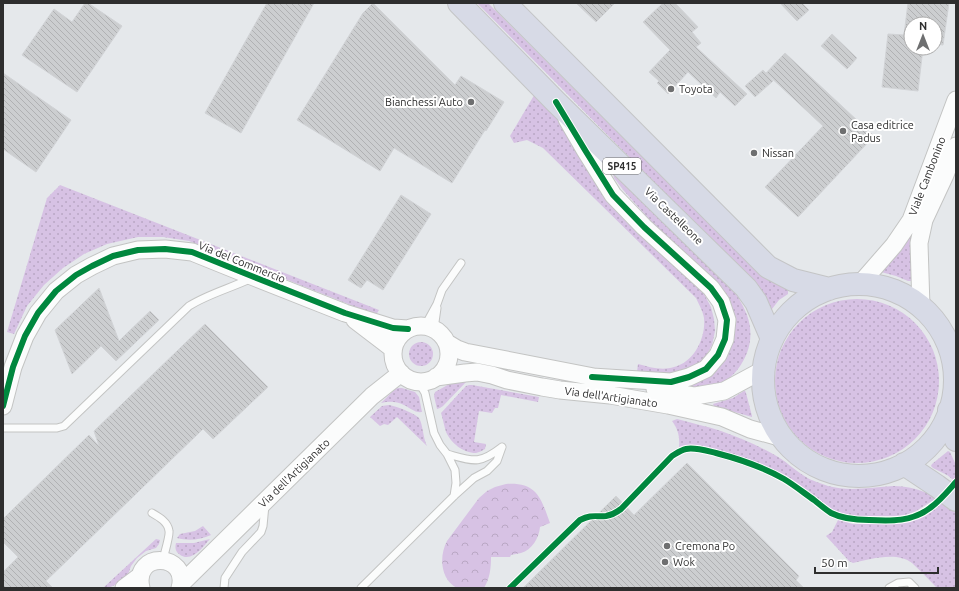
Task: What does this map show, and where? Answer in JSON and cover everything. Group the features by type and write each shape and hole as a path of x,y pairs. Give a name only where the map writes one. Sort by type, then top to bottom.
{"main road":[{"name":"Via Castelleone","path":"459,3 556,102 746,288 756,302 772,339"},
{"name":"SP415","path":"505,3 768,267 793,280 829,288"},
{"name":"SP415","path":"860,284 882,287 903,294 921,307 938,325 950,348 955,372 953,397 946,421 941,430 921,453 904,464 890,470 876,474 846,475 831,472 804,459 783,438 772,420 765,399 763,370 772,339 780,325 790,313 815,294 829,288 860,284"},
{"name":"SP415","path":"949,410 956,440"},
{"path":"904,464 956,500"}],"street":[{"name":"Viale Cambonino","path":"860,284 894,245 911,220 956,100"},
{"path":"556,102 613,195 644,227 711,288 721,302 727,320 726,338 718,355 706,369 689,377 671,382 592,377"},
{"name":"Viale Cambonino","path":"921,307 919,243 924,220 945,175 956,146"},
{"name":"Via del Commercio","path":"3,406 13,367 25,336 38,313 56,291 76,275 92,266 113,256 138,250 165,249 192,252 345,313 394,328 408,329"},
{"name":"Via del Commercio","path":"345,313 393,349"},
{"path":"416,326 430,327 442,335 447,343 449,352 448,362 444,370 436,377 428,381 409,379 399,370 394,358 393,349 396,341 401,334 408,329 416,326"},
{"path":"447,343 465,352 695,396 724,391 763,370"},
{"name":"Via dell'Artigianato","path":"180,581 206,559 399,370"},
{"name":"Via dell'Artigianato","path":"436,377 477,372 542,387 610,395 660,404 722,418 750,429 783,438"},
{"path":"124,588 140,582 142,570 146,565 157,560 169,562 175,566 180,581"}],"lane":[{"path":"430,327 442,290 461,263"},
{"path":"3,428 57,428 64,426 189,306 199,299 254,277"},
{"path":"418,381 425,393 434,433 455,470 456,483 454,496"},
{"path":"361,588 454,496 474,478 488,471 497,461 502,447 490,456 478,460 465,459 447,454"},
{"path":"224,588 225,578 242,552 261,532 264,522 265,501"},
{"path":"152,513 165,522 169,532 163,560"},
{"path":"889,588 898,583 909,582 915,588"}],"green space":[{"path":"477,3 488,3 756,271 788,290 788,294 779,300 772,309 769,310 748,277"},
{"path":"536,92 555,110 609,196 704,294 711,307 715,331 712,345 706,356 697,365 676,375 637,372 638,364 665,369 681,364 693,355 701,341 703,333 703,313 696,298 543,148 527,140 514,143 510,136"},
{"path":"614,172 720,274 742,304 749,322 750,344 738,369 731,377 721,383 701,389 689,387 710,375 731,340 713,283 649,219 624,191 614,178"},
{"path":"60,185 379,310 376,315 189,241 163,237 138,237 107,244 84,254 63,268 44,285 27,306 14,334 7,332 47,198"},
{"path":"913,229 913,277 911,281 881,272"},
{"path":"857,299 881,303 902,313 915,323 925,336 935,357 939,381 935,405 925,426 915,439 902,449 881,459 857,463 833,459 812,449 799,439 789,426 779,405 775,381 779,357 789,336 799,323 812,313 833,303"},
{"path":"421,342 426,343 432,349 432,359 426,365 421,366 416,365 410,359 409,354 410,349 416,343"},
{"path":"473,378 499,386 472,380 466,382 443,406 437,409 434,396 435,392 453,382"},
{"path":"469,385 539,397 538,402 501,395 498,408 495,408 492,413 479,411 474,442 486,444 484,450 471,453 458,447 448,436 441,413 466,386"},
{"path":"398,388 415,392 419,397 422,412 415,411 395,402 381,403 395,389"},
{"path":"744,391 746,393 752,417 714,406 713,404 733,398"},
{"path":"389,405 405,410 419,418 427,446 397,417 388,425 384,424 380,426 370,417 382,406"},
{"path":"677,419 721,431 761,447 777,456 808,478 828,486 844,489 861,489 894,486 920,490 935,497 956,513 956,588 937,588 912,563 899,557 883,557 853,563 849,561 826,536 832,532 838,520 853,524 906,523 918,519 937,506 932,501 916,511 906,515 854,516 841,513 832,509 785,476 751,461 735,455 693,445 679,447 678,433 672,421"},
{"path":"948,451 950,452 956,465 956,482 931,466"},
{"path":"506,484 525,486 536,493 544,506 550,523 540,527 534,543 525,551 511,555 510,557 491,557 490,573 484,588 457,588 451,584 444,573 442,560 444,547 479,498 487,491"},
{"path":"203,526 211,535 194,540 177,538 180,534 195,531"},
{"path":"156,539 160,540 156,548 146,551 137,558 131,566 127,577 122,582 108,588 103,588"},
{"path":"210,539 200,550 188,557 183,557 179,554 175,547 176,543 194,543"}],"building":[{"path":"85,3 88,3 122,26 77,92 22,55 54,9 72,22"},
{"path":"267,3 314,3 241,133 205,113"},
{"path":"373,3 455,85 461,76 504,102 452,183 394,148 380,171 297,120 363,13"},
{"path":"576,3 615,3 596,22"},
{"path":"663,3 675,3 698,27 692,32 701,43 696,47 747,94 735,106 720,92 716,98 688,72 668,94 657,83 659,81 649,72 670,50 643,22"},
{"path":"780,3 802,3 809,10 797,21"},
{"path":"908,3 949,3 943,45 943,16 906,16"},
{"path":"832,34 857,58 847,69 821,46"},
{"path":"888,34 903,35 903,56 922,56 918,91 882,87"},
{"name":"Casa editrice Padus","path":"785,53 874,136 798,217 765,187 823,126 766,73"},
{"path":"763,70 773,81 755,97 745,86"},
{"path":"3,73 71,120 36,172 3,149"},
{"path":"401,195 431,214 383,290 367,280 361,288 348,280"},
{"path":"99,288 119,341 150,311 159,320 116,361 101,346 72,374 55,330"},
{"path":"205,324 268,387 213,439 203,429 46,581 53,588 3,588 3,572 18,557 3,542 3,519 89,435 99,446 94,431"},
{"name":"Cremona Po","path":"687,463 799,576 796,580 804,588 523,588 616,496 634,515"}],"cycle path":[{"path":"556,102 613,195 644,227 711,288 721,302 727,320 725,339 718,355 706,369 689,377 671,382 592,377"},
{"path":"3,406 13,367 25,336 38,313 56,291 76,275 92,266 113,256 138,250 165,249 192,252 345,313 393,328 408,329"},
{"path":"510,588 580,520 591,516 608,516 621,509 672,456 686,449 697,449 716,453 759,467 788,481 831,513 845,518 901,520 916,516 934,505 956,482"}],"place":[{"name":"Toyota","path":"671,89"},
{"name":"Bianchessi Auto","path":"471,102"},
{"name":"Casa editrice Padus","path":"843,131"},
{"name":"Nissan","path":"754,153"},
{"name":"Cremona Po","path":"667,546"},
{"name":"Wok","path":"665,562"}]}
